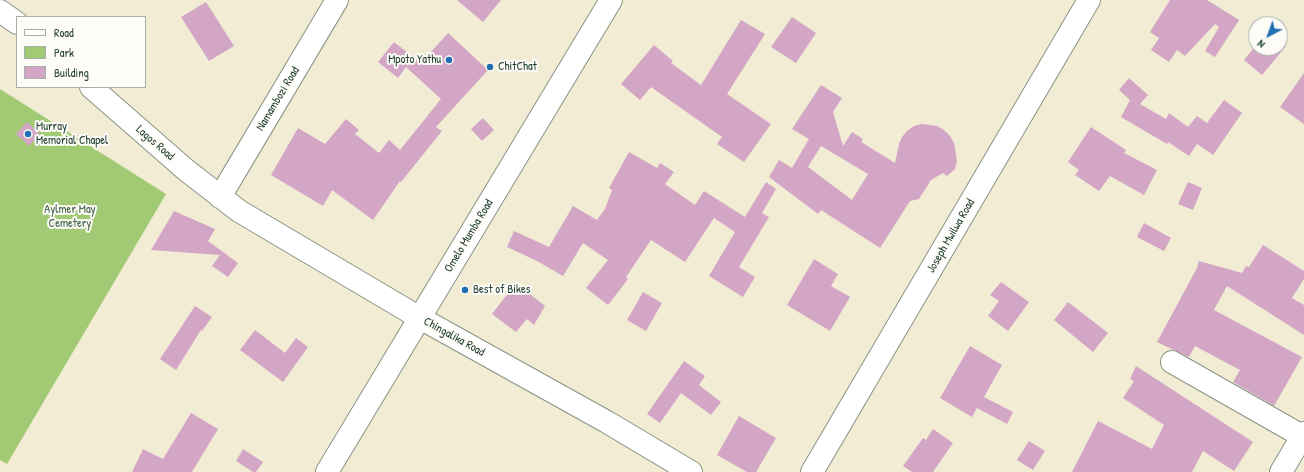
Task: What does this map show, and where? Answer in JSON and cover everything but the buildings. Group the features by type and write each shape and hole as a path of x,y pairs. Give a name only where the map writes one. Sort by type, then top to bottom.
{"street":[{"name":"Namambozi Road","path":"220,197 337,0"},
{"name":"Omelo Mumba Road","path":"327,472 611,0"},
{"name":"Joseph Mwilwa Road","path":"812,472 1089,0"},
{"path":"0,11 16,22"},
{"name":"Lagos Road","path":"92,88 180,165 220,197"},
{"name":"Chingalika Road","path":"220,197 239,211 273,232 420,318 607,422 691,472"},
{"path":"1172,362 1303,434 1287,470"}],"green space":[{"name":"Aylmer May Cemetery","path":"0,89 166,194 7,464 0,460"}],"place":[{"name":"Mpoto Yathu","path":"449,60"},
{"name":"ChitChat","path":"490,67"},
{"name":"Murray Memorial Chapel","path":"28,134"},
{"name":"Best of Bikes","path":"465,290"}]}
